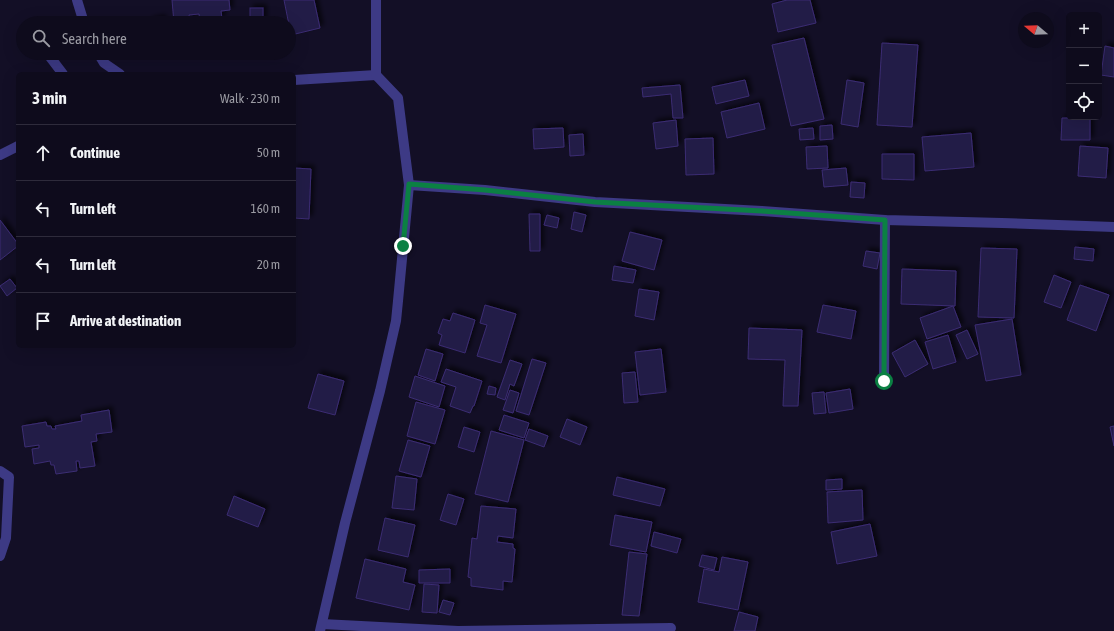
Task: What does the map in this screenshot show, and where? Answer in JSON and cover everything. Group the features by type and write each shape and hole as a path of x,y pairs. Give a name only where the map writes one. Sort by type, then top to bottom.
{"street":[{"path":"77,0 82,16"},
{"path":"376,0 376,75 398,98 409,184 396,321 380,391 345,522 321,628 458,631 671,628"},
{"path":"52,60 61,72"},
{"path":"102,60 104,63 117,72"},
{"path":"296,80 376,75"},
{"path":"0,155 16,147"},
{"path":"409,184 485,190 595,202 762,211 885,220 1002,222 1114,227"},
{"path":"884,381 885,220"},
{"path":"0,471 9,477 6,538 0,556"}],"building":[{"path":"172,0 229,0 230,10 221,11 222,16 199,16 199,14 189,16 173,16"},
{"path":"284,0 314,0 320,28 296,34 296,16 287,16"},
{"path":"787,0 810,0 816,23 778,32 772,4"},
{"path":"250,8 263,8 263,16 250,16"},
{"path":"804,38 824,119 791,126 772,45"},
{"path":"882,43 918,45 912,127 877,125"},
{"path":"1105,46 1114,48 1114,77 1102,75"},
{"path":"745,80 749,96 716,104 712,87"},
{"path":"847,80 864,83 858,127 841,124"},
{"path":"680,85 683,118 673,118 671,94 643,97 642,88"},
{"path":"759,103 765,129 727,138 721,112"},
{"path":"1062,118 1066,118 1066,120 1090,120 1090,140 1061,140"},
{"path":"676,120 678,146 656,149 653,123"},
{"path":"832,125 833,139 820,140 820,126"},
{"path":"563,128 564,147 534,149 533,129"},
{"path":"813,128 814,139 800,140 799,129"},
{"path":"971,133 974,167 925,171 922,137"},
{"path":"583,134 584,155 570,156 569,135"},
{"path":"713,138 714,174 686,175 685,139"},
{"path":"827,146 828,168 807,169 806,147"},
{"path":"1080,146 1108,148 1106,178 1078,176"},
{"path":"882,154 914,154 914,180 882,179"},
{"path":"296,168 311,169 309,219 296,218"},
{"path":"846,168 848,185 824,187 822,170"},
{"path":"851,182 865,183 864,198 850,197"},
{"path":"574,212 586,215 582,232 571,229"},
{"path":"529,214 540,214 540,251 530,251"},
{"path":"547,215 559,218 557,228 544,225"},
{"path":"0,220 16,241 16,248 0,260"},
{"path":"630,232 662,240 654,270 622,261"},
{"path":"1075,247 1094,249 1093,261 1074,259"},
{"path":"981,248 1017,249 1014,318 978,317"},
{"path":"866,251 880,253 877,269 863,266"},
{"path":"614,266 636,270 633,283 612,280"},
{"path":"902,269 956,271 955,306 901,304"},
{"path":"1054,275 1071,282 1061,308 1044,302"},
{"path":"10,279 16,289 7,296 0,286"},
{"path":"1080,285 1109,295 1096,331 1067,320"},
{"path":"639,289 659,292 654,320 635,316"},
{"path":"485,305 516,314 501,363 477,356 487,325 480,323"},
{"path":"823,305 856,311 851,339 817,332"},
{"path":"953,306 961,327 927,339 920,318"},
{"path":"453,313 475,320 465,353 439,345 442,335 438,333 443,319 450,321"},
{"path":"1012,319 1021,375 986,381 975,325"},
{"path":"749,328 802,330 798,406 783,406 785,360 748,359"},
{"path":"967,330 978,354 967,359 956,335"},
{"path":"948,335 956,362 933,369 925,342"},
{"path":"915,340 928,364 905,377 892,353"},
{"path":"426,349 443,354 435,381 418,375"},
{"path":"661,349 666,392 640,395 635,352"},
{"path":"532,359 546,363 529,415 516,411"},
{"path":"510,360 522,364 514,386 510,384 505,400 497,397"},
{"path":"446,369 482,381 474,406 470,413 450,406 456,387 441,382"},
{"path":"635,372 638,402 624,403 622,373"},
{"path":"318,374 344,381 335,415 308,408"},
{"path":"415,376 445,386 439,407 409,397"},
{"path":"489,386 496,388 495,395 487,394"},
{"path":"850,389 853,409 829,413 826,393"},
{"path":"510,390 519,393 513,413 503,410"},
{"path":"824,392 826,413 814,414 812,393"},
{"path":"416,402 445,410 435,444 407,436"},
{"path":"109,410 112,432 96,434 97,441 91,442 95,466 80,468 79,461 76,461 77,471 56,474 54,465 51,465 50,461 34,464 32,449 39,448 39,445 25,447 22,426 46,422 47,426 51,426 52,429 56,429 55,426 82,421 81,415"},
{"path":"504,415 529,423 524,438 499,430"},
{"path":"567,419 587,427 580,445 560,437"},
{"path":"1114,426 1114,446 1110,427"},
{"path":"464,427 480,432 474,452 458,447"},
{"path":"529,429 548,436 544,447 525,440"},
{"path":"491,431 524,440 508,502 475,494"},
{"path":"408,440 430,446 421,477 399,471"},
{"path":"396,476 417,479 414,510 392,508"},
{"path":"617,477 665,489 660,506 613,495"},
{"path":"842,479 842,489 826,490 826,480"},
{"path":"862,490 863,520 828,523 827,492"},
{"path":"448,494 464,499 456,525 440,520"},
{"path":"234,496 265,509 258,527 227,515"},
{"path":"481,506 516,509 513,538 498,536 497,542 513,544 513,548 515,549 512,582 503,581 503,590 471,586 471,578 468,577 472,538 477,539"},
{"path":"615,515 652,522 646,552 610,545"},
{"path":"385,518 415,525 408,557 378,550"},
{"path":"870,524 877,556 837,564 831,532"},
{"path":"654,532 681,539 677,553 651,546"},
{"path":"629,552 647,554 639,616 622,615"},
{"path":"702,555 717,558 714,570 699,566"},
{"path":"722,557 748,562 738,610 698,602 704,569 719,572"},
{"path":"365,559 406,569 403,582 415,585 409,610 356,598"},
{"path":"450,569 450,583 419,583 419,570"},
{"path":"424,584 439,585 437,613 422,612"},
{"path":"443,600 454,603 450,615 439,612"},
{"path":"739,612 758,617 755,631 734,631"}],"route":[{"path":"403,246 409,184 485,190 595,202 762,211 885,220 884,381"}]}
